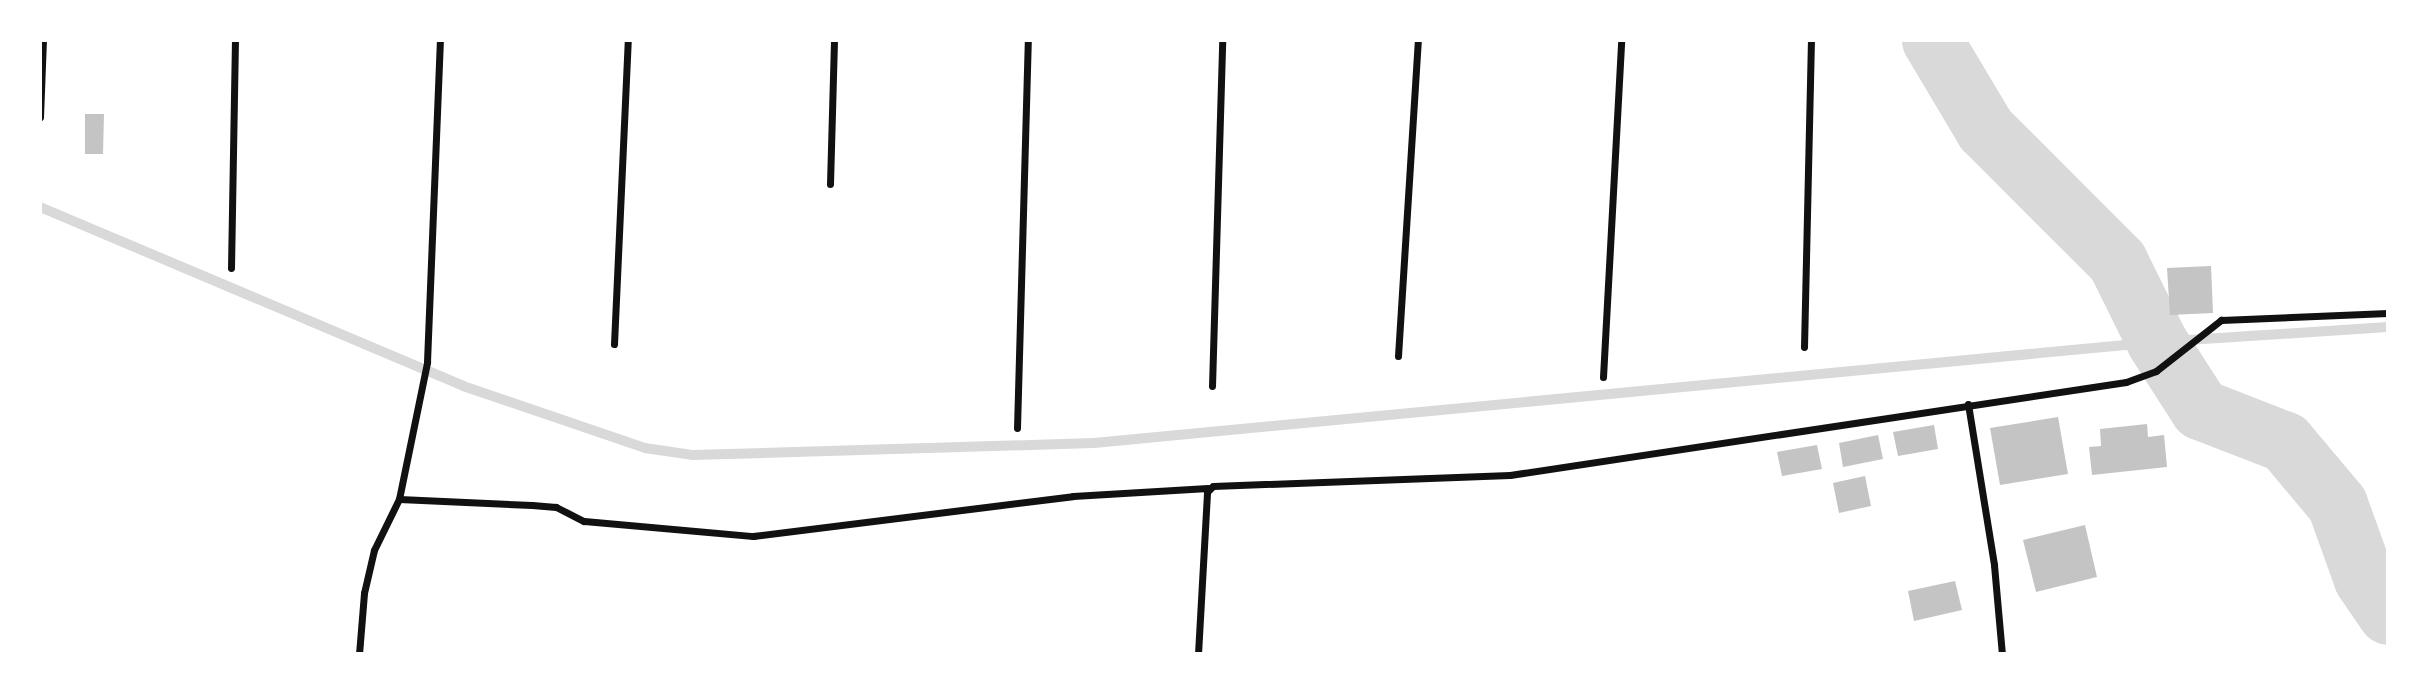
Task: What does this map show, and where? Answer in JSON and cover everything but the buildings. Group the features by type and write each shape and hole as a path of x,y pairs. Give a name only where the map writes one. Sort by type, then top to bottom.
{"street":[{"path":"40,117 43,40"},
{"path":"231,268 235,40"},
{"path":"359,654 364,593 374,550 398,499 427,362 440,40"},
{"path":"614,344 628,40"},
{"path":"830,184 834,40"},
{"path":"1017,428 1028,40"},
{"path":"1212,386 1222,40"},
{"path":"1398,356 1418,40"},
{"path":"1603,377 1621,40"},
{"path":"1804,347 1811,40"},
{"path":"398,499 556,507 584,521 754,536 1073,496 1510,475 2126,382 2156,371 2221,320 2388,313"},
{"path":"1968,404 1994,565 2002,654"},
{"path":"1198,654 1208,488"}],"waterway":[{"path":"1932,40 1985,129 2117,261 2157,342 2200,409 2285,442 2337,504 2364,579 2388,614"},
{"path":"40,207 463,386 645,448 693,455 1094,443 2157,342 2388,327"}]}
